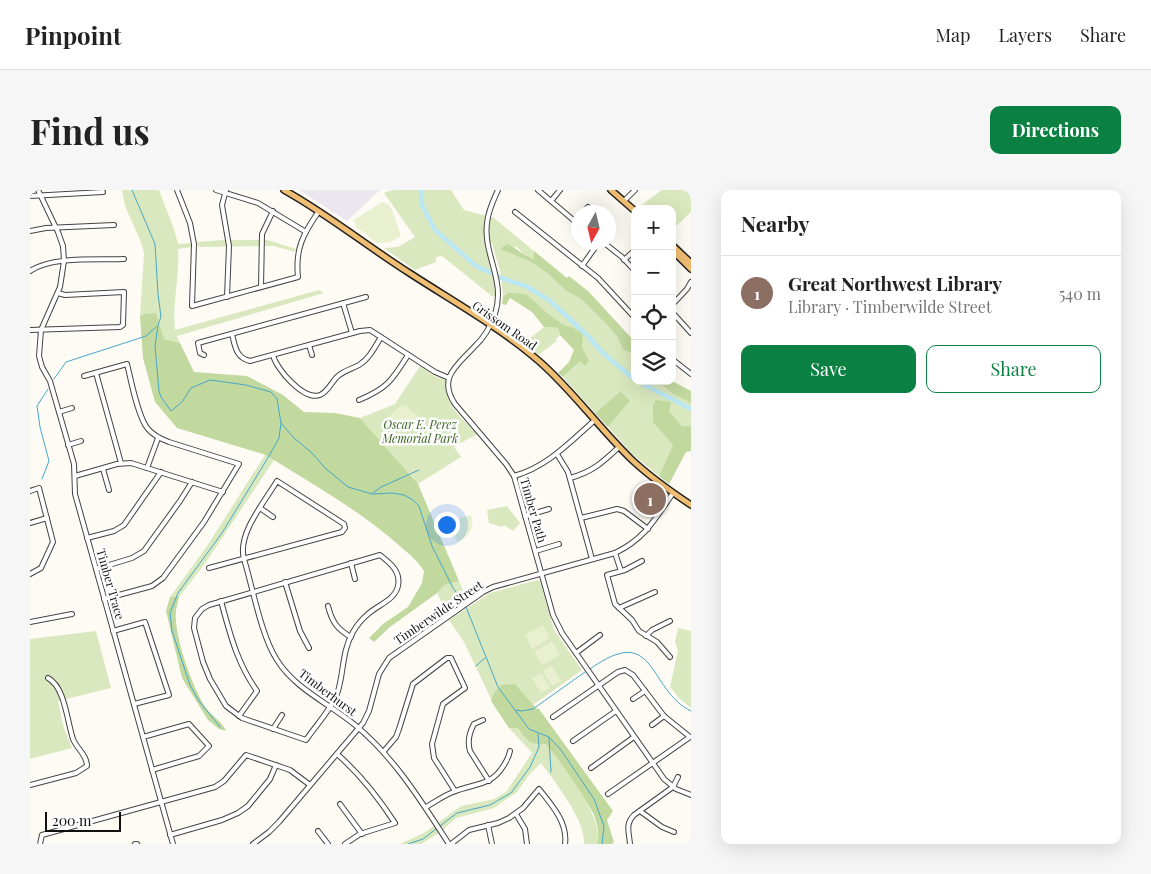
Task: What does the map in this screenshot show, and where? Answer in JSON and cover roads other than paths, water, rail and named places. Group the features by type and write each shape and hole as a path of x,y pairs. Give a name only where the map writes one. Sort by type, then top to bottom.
{"main road":[{"name":"Grissom Road","path":"284,190 351,232 409,273 513,341 559,380 640,467 691,505"},
{"path":"611,190 631,207"},
{"path":"676,249 691,263"},
{"path":"676,254 691,269"}],"street":[{"path":"177,190 190,223 194,244 192,306 298,278 297,255 299,244 318,212"},
{"path":"216,190 225,191 258,203 306,232"},
{"path":"232,334 239,355 246,360 253,360 366,330 381,337 438,374 449,378 456,364 475,347 490,325 498,301 497,278 488,242 487,223 498,190"},
{"path":"538,190 571,216"},
{"path":"551,201 560,190"},
{"path":"624,201 635,190"},
{"path":"30,196 40,191 103,192"},
{"path":"40,191 63,246 64,261 63,275 58,293 40,330"},
{"path":"225,191 222,205 229,246 227,296"},
{"path":"261,287 262,232 273,211"},
{"path":"515,212 606,286 631,314"},
{"path":"30,231 56,227 114,225"},
{"path":"582,266 593,250"},
{"path":"612,250 631,267"},
{"path":"624,260 631,254"},
{"path":"30,271 46,263 124,258"},
{"path":"676,301 689,288 691,282"},
{"path":"30,330 120,327 123,325 124,292 65,295 58,293"},
{"path":"204,355 200,353 198,343 366,297"},
{"path":"343,303 352,333"},
{"path":"676,316 691,333"},
{"name":"Timber Trace","path":"40,330 38,351 40,362 50,382 68,444 75,476 76,494 87,538 173,844"},
{"path":"273,355 275,364 281,372 305,393 317,396 325,392 339,375 364,362 381,337"},
{"path":"309,345 312,355"},
{"path":"359,400 375,394 386,386 408,355"},
{"path":"676,362 691,374"},
{"path":"84,376 127,364 143,422 149,431 158,438 239,464 204,522 163,578 152,586 104,599"},
{"path":"96,372 121,463"},
{"name":"Timber Path","path":"449,378 449,392 454,404 506,464 514,476 558,626 664,779 673,787 691,795"},
{"path":"59,412 72,408"},
{"path":"514,476 539,466 557,454 595,420"},
{"path":"147,468 158,438"},
{"path":"68,444 81,441"},
{"path":"570,478 596,468 619,446"},
{"path":"557,454 570,478 592,559"},
{"path":"75,476 121,463 131,463 223,492"},
{"path":"103,468 109,490"},
{"path":"87,538 114,531 124,525 161,472"},
{"name":"Timberhurst","path":"244,559 342,532 345,528 344,524 277,481 243,539 242,549 244,559 253,591 268,641 278,662 297,682 358,728 384,752 426,807 450,844"},
{"path":"96,569 132,558 144,551 192,482"},
{"path":"30,491 39,488 53,542 41,568 30,574"},
{"name":"Timberwilde Street","path":"253,844 279,822 358,728 369,711 378,679 386,662 397,651 490,589 614,553 632,544 648,529 674,493"},
{"path":"260,508 273,517"},
{"path":"525,516 549,509"},
{"path":"581,518 617,509 648,529"},
{"path":"30,523 47,518"},
{"path":"536,551 559,544"},
{"path":"614,553 621,571"},
{"path":"380,555 395,568 399,577 397,590 392,598 362,620 351,636 346,648 338,690 330,706 306,740 239,716 226,706 210,679 203,662 194,628 196,616 202,609 253,591 351,563 380,555"},
{"path":"209,568 244,559"},
{"path":"642,561 607,575 615,604 632,620 639,631 657,642 670,657"},
{"path":"351,563 355,579"},
{"path":"286,582 300,632 309,648"},
{"path":"619,608 626,603 655,592"},
{"path":"221,601 238,659 257,691 239,716"},
{"path":"328,606 336,626 351,636"},
{"path":"30,622 72,614"},
{"path":"646,636 652,630 670,621"},
{"path":"113,631 145,622 168,695 134,704"},
{"path":"576,653 600,636"},
{"path":"384,752 396,737 413,684 450,658 453,660 465,688 443,704 432,744 432,755 455,791"},
{"path":"553,717 598,685 618,672 625,670 632,673 664,716 690,737 608,794"},
{"path":"30,785 76,773 87,766 86,758 74,740 59,691 53,681 48,678"},
{"path":"633,699 645,691"},
{"path":"573,741 616,711"},
{"path":"273,729 282,715"},
{"path":"652,725 664,716"},
{"path":"482,720 474,724 469,736 468,746 489,781"},
{"path":"143,737 189,724 209,746 199,756 152,770"},
{"path":"591,768 634,737"},
{"path":"426,807 455,791 489,781 500,772 510,755 510,751"},
{"path":"337,754 368,784 396,823 362,834 345,844"},
{"path":"40,844 42,835 220,785 246,755 293,772 310,785"},
{"path":"170,835 222,820 238,813 248,806 267,784 276,765"},
{"path":"630,844 629,820 673,787 678,777"},
{"path":"450,844 469,830 505,820 516,814 539,790 561,820 565,831 565,844"},
{"path":"340,804 362,834"},
{"path":"640,811 662,827 674,832"},
{"path":"516,814 525,829 527,844"},
{"path":"488,825 492,844"},
{"path":"318,831 328,844"},
{"path":"260,840 263,844"}],"waterway":[{"path":"132,190 155,244 161,317 155,346 159,391 171,411 182,402 191,388 210,380 246,385 271,392 277,399 281,423 325,468 348,487 372,494 392,493 404,495 419,506 432,546 453,588 464,603"},
{"path":"421,190 422,205 435,230 476,266 504,279 526,286 545,298"},
{"path":"549,300 587,335 603,353 631,377"},
{"path":"54,379 66,362 146,336 156,327"},
{"path":"645,385 691,409"},
{"path":"42,479 49,461 40,427 37,406 48,389"},
{"path":"220,727 199,701 190,685 172,631 170,613 178,593 222,533 269,456 279,438 281,423"},
{"path":"373,493 381,487 419,470"},
{"path":"466,607 498,687 529,729 549,737 561,750 594,799 604,826 602,844"},
{"path":"590,669 612,656 628,652 640,656 649,664 666,689 677,701 691,711"},
{"path":"476,666 485,658"},
{"path":"516,710 533,709 585,672"},
{"path":"440,826 457,813 490,805 511,793 530,767 539,747 538,734"},
{"path":"549,738 551,772"},
{"path":"408,844 423,839 436,829"}],"place":[{"name":"Great Northwest Library","path":"650,499"}],"park label":[{"name":"Oscar E. Perez Memorial Park","path":"420,431"}]}
